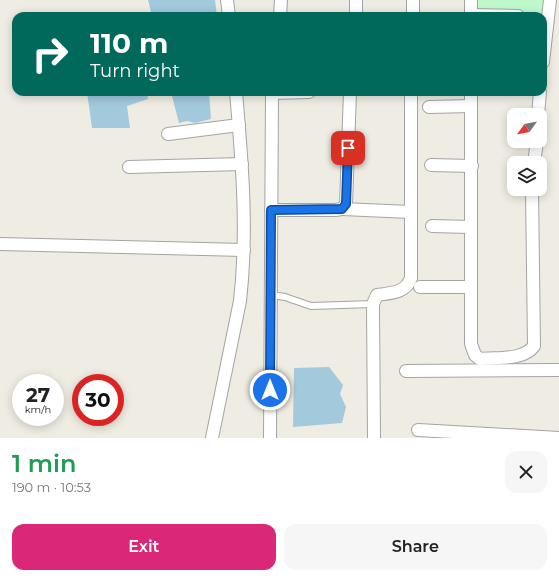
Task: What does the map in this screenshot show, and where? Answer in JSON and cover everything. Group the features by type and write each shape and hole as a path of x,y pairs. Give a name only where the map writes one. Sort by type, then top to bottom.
{"street":[{"path":"227,0 228,12"},
{"path":"280,0 280,12"},
{"path":"356,0 356,12"},
{"path":"413,0 413,12"},
{"path":"470,12 471,0"},
{"path":"546,12 550,0"},
{"path":"212,438 240,301 244,250 242,164 236,96"},
{"path":"270,438 272,96"},
{"path":"342,209 346,204 350,96"},
{"path":"374,438 372,304 378,295 397,292 409,284 411,278 411,96"},
{"path":"471,96 471,344 475,355 480,359 522,355 529,353 534,346 532,196"},
{"path":"539,108 540,96"},
{"path":"429,107 471,106"},
{"path":"168,134 239,125"},
{"path":"129,167 242,164"},
{"path":"431,165 472,166"},
{"path":"271,210 342,209 411,212"},
{"path":"432,226 470,227"},
{"path":"0,244 244,250"},
{"path":"420,287 471,287"},
{"path":"406,371 559,370"},
{"path":"418,430 559,438"}],"lane":[{"path":"271,295 285,297 311,306 372,304"}],"green space":[{"path":"470,0 547,0 545,12 471,12"}],"water":[{"path":"148,0 215,0 216,12 151,12"},
{"path":"88,96 148,96 148,99 127,106 130,128 92,128"},
{"path":"172,96 209,96 211,119 195,123 187,121 179,123"},
{"path":"329,367 343,385 340,394 346,407 342,423 293,427 294,368"}],"route":[{"path":"270,390 271,210 342,209 346,204 348,148"}]}
